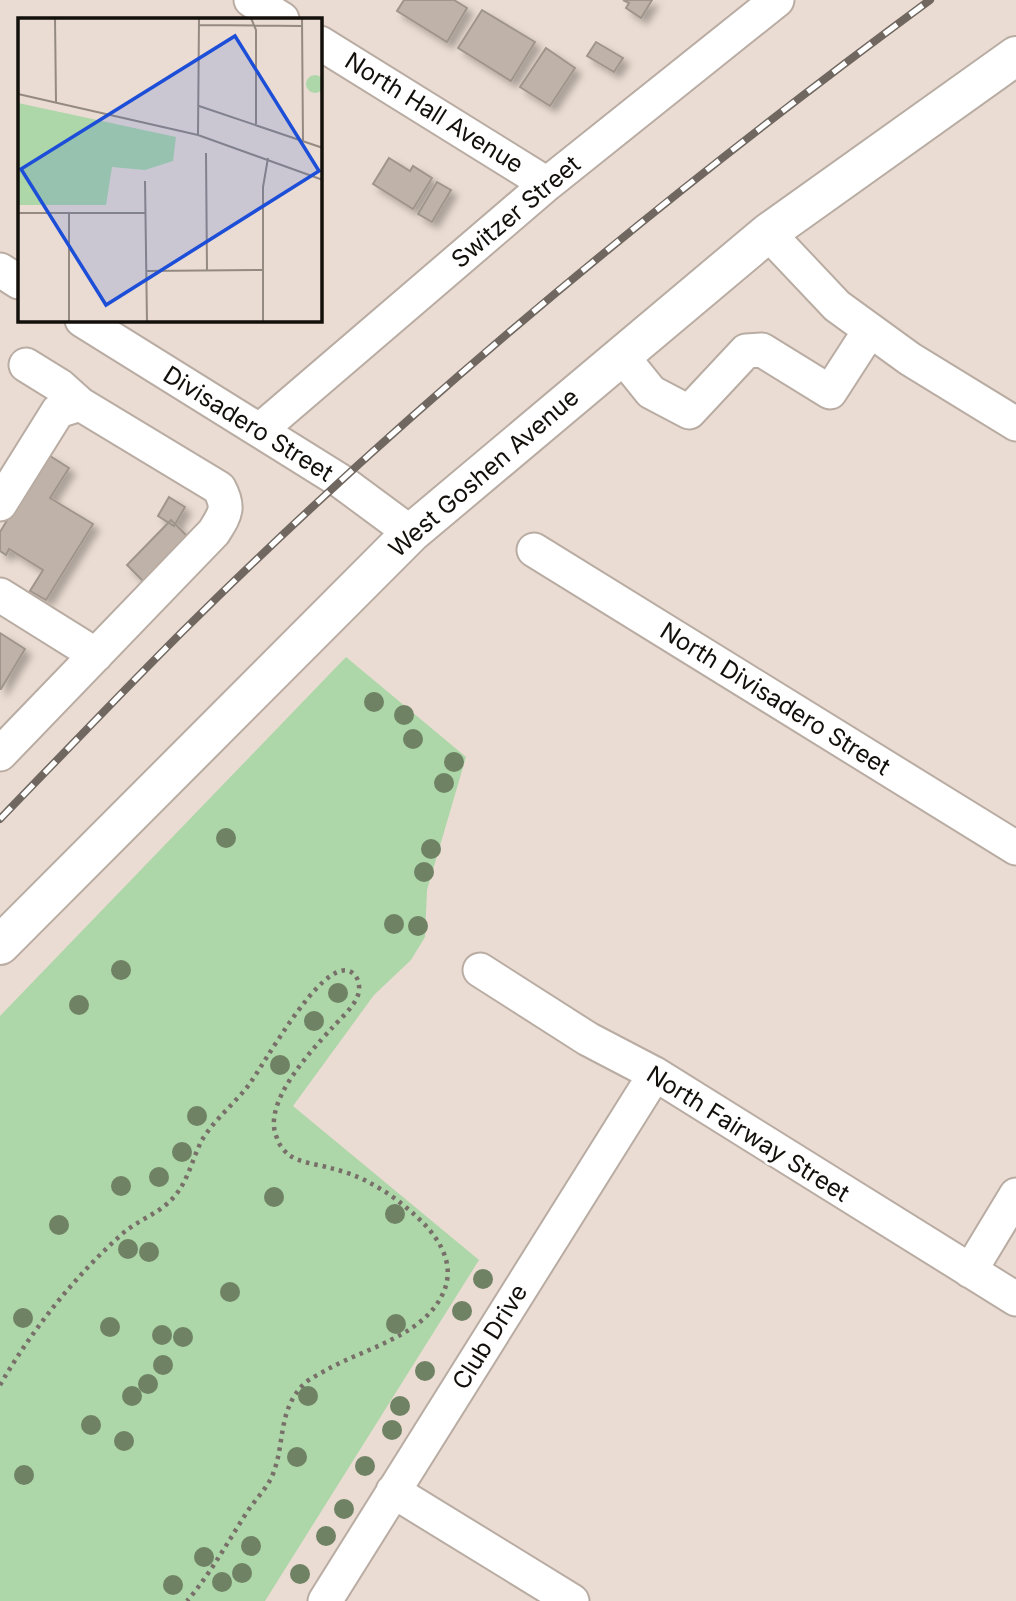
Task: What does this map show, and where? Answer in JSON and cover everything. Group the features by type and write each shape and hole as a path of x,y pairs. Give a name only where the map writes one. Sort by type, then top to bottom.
{"main road":[{"name":"West Goshen Avenue","path":"0,945 411,533 768,233 1016,56"}],"street":[{"path":"251,0 280,18"},
{"name":"Switzer Street","path":"260,430 547,184 777,0"},
{"name":"North Hall Avenue","path":"322,44 547,184"},
{"path":"768,233 837,306 910,359 1016,424"},
{"path":"0,270 18,281"},
{"name":"Divisadero Street","path":"85,322 341,482 411,533"},
{"path":"622,355 651,392 688,412 746,351 762,350 830,392 870,330"},
{"path":"0,754 214,532 225,514 225,500 219,488 80,404 60,386 26,365"},
{"path":"0,503 58,411 80,404"},
{"name":"North Divisadero Street","path":"534,551 1016,848"},
{"path":"0,595 96,654"},
{"name":"North Fairway Street","path":"480,970 588,1039 655,1074 1016,1299"},
{"name":"Club Drive","path":"325,1601 655,1074"},
{"path":"970,1271 1016,1195"},
{"path":"393,1491 572,1601"}],"path":[{"path":"0,1385 41,1324 88,1268 121,1234 139,1220 161,1209 173,1198 182,1186 203,1139 246,1089 308,999 336,972 347,970 357,976 359,995 316,1045 282,1093 275,1107 274,1133 286,1153 294,1158 332,1168 371,1183 416,1216 434,1234 446,1255 448,1276 444,1292 432,1308 399,1338 352,1356 305,1382 291,1400 269,1482 249,1509 215,1567 187,1601"}],"green space":[{"path":"346,657 466,757 427,890 425,937 411,960 374,995 293,1106 479,1260 265,1601 0,1601 0,1016"}],"building":[{"path":"404,0 454,0 467,8 447,42 397,11"},
{"path":"623,0 652,0 641,18 626,8 629,3"},
{"path":"482,10 535,42 511,81 458,48"},
{"path":"596,42 623,58 614,72 587,56"},
{"path":"546,48 575,68 550,106 520,87"},
{"path":"389,158 410,171 413,166 432,178 413,209 373,184"},
{"path":"437,182 451,190 432,222 418,214"},
{"path":"47,454 69,468 50,498 93,524 46,600 30,591 43,570 9,549 6,555 0,551 0,532"},
{"path":"169,497 185,507 174,526 158,516"},
{"path":"171,520 189,538 145,583 127,565"},
{"path":"0,633 25,649 1,689 0,689"}],"railway":[{"path":"0,819 160,654 360,463 639,224 930,0"}]}
